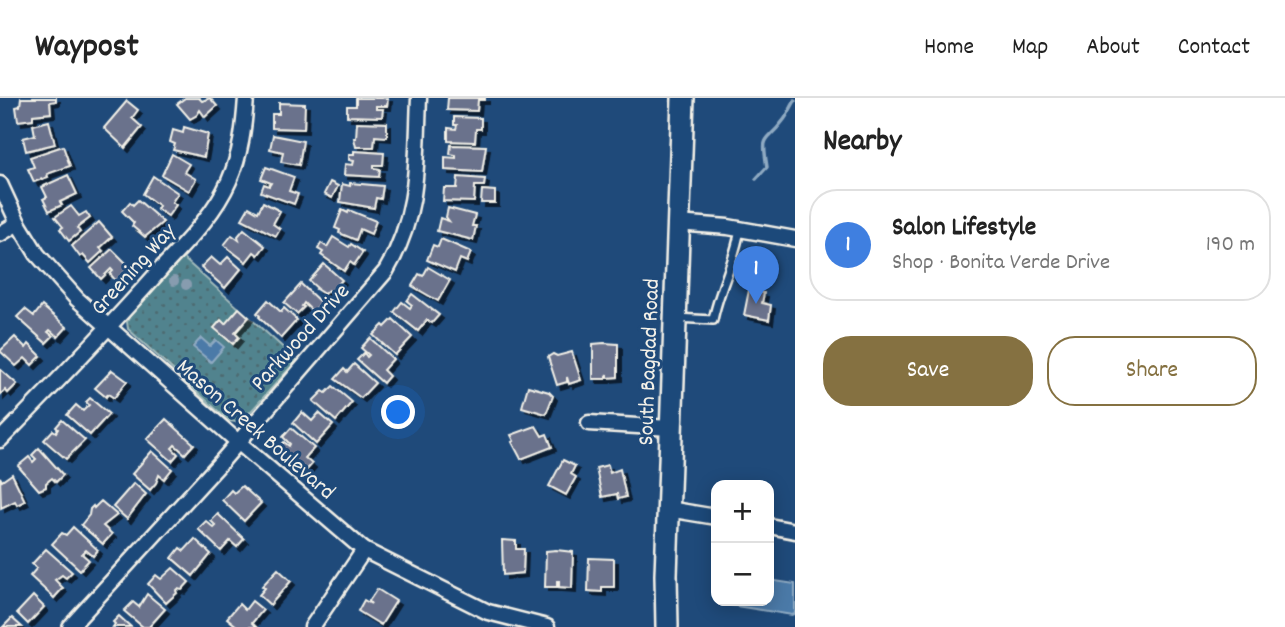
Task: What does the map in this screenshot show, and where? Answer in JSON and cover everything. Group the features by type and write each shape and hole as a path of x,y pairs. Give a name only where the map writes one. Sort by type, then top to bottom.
{"main road":[{"name":"South Bagdad Road","path":"667,627 670,428 683,98"}],"street":[{"name":"Greening Way","path":"0,440 109,328 202,223 223,191 240,147 246,98"},
{"name":"Parkwood Drive","path":"70,627 238,442 376,284 398,251 413,205 419,98"},
{"name":"Mason Creek Boulevard","path":"0,184 18,223 50,271 109,328 364,550 488,612 547,627"},
{"path":"0,233 18,223"},
{"path":"677,223 740,229 795,239"},
{"path":"589,423 670,428"},
{"path":"668,509 711,516"},
{"path":"774,527 795,531"},
{"path":"312,627 364,550"}],"lane":[{"path":"674,318 713,320 716,302 737,248 740,229"}],"green space":[{"path":"183,258 297,360 243,420 229,421 128,329 130,315"}],"water":[{"path":"201,338 210,346 216,340 224,347 211,362 193,347"},
{"path":"774,581 795,584 795,614 736,606 774,606"}],"building":[{"path":"21,98 56,98 56,101 50,102 51,113 33,115 33,119 18,121 16,107 20,106"},
{"path":"185,98 199,98 202,101 210,98 217,106 205,117 200,110 190,119 177,104"},
{"path":"356,98 388,98 387,106 376,106 376,109 383,109 382,117 347,116 347,106 356,106"},
{"path":"448,98 485,100 478,100 477,111 447,110"},
{"path":"127,101 138,110 132,118 142,127 125,148 104,128"},
{"path":"279,103 305,104 304,129 272,128 272,114 279,114"},
{"path":"454,117 481,118 481,129 476,129 475,142 448,141 448,128 456,129 457,125 454,125"},
{"path":"49,121 55,144 26,151 23,138 35,135 33,125"},
{"path":"357,122 387,123 387,137 375,136 374,147 356,147 354,138"},
{"path":"184,127 208,134 204,157 173,150 175,144 170,142 173,130 183,133"},
{"path":"273,135 303,141 299,165 281,162 283,152 270,149"},
{"path":"451,145 486,146 482,172 445,170 445,157 456,158 456,155 450,154"},
{"path":"63,146 70,166 34,182 28,169 34,167 30,157"},
{"path":"354,151 384,153 383,165 374,165 374,168 380,169 379,177 344,175 345,164 353,165 354,161 349,160 349,154 354,154"},
{"path":"172,154 189,164 184,172 196,179 189,191 162,175"},
{"path":"266,167 294,177 289,191 298,194 294,204 261,192 264,184 269,186 271,183 261,179"},
{"path":"68,175 77,194 49,211 43,199 47,197 42,187"},
{"path":"153,176 178,193 172,202 176,205 168,216 143,194"},
{"path":"458,177 485,179 484,186 475,186 474,202 443,201 444,188 457,188"},
{"path":"330,182 338,186 332,198 324,194"},
{"path":"350,183 383,186 381,199 376,198 374,208 340,202 342,184 350,186"},
{"path":"482,190 495,191 495,203 481,203"},
{"path":"138,200 163,222 145,237 132,226 134,223 122,211 130,202 133,205"},
{"path":"263,202 280,211 273,224 280,229 276,236 242,219 249,207 258,212"},
{"path":"71,206 79,216 86,212 90,218 77,228 80,232 69,241 55,217"},
{"path":"448,208 475,215 472,226 476,226 473,240 437,231 440,218 449,221 446,217"},
{"path":"342,210 348,213 349,210 376,221 371,234 360,229 356,240 339,233 340,230 335,228"},
{"path":"99,222 112,237 100,248 103,251 90,263 83,255 80,257 72,246"},
{"path":"244,229 265,246 258,255 254,252 246,262 224,245 232,235 239,240 238,236"},
{"path":"333,237 363,252 354,265 350,262 344,271 321,255 323,252 318,249 321,243 327,247"},
{"path":"441,239 471,252 467,262 460,259 455,272 427,260 433,245 438,247"},
{"path":"112,249 130,267 116,281 110,274 113,271 111,269 101,279 91,268"},
{"path":"211,257 220,265 228,257 241,269 225,288 201,267"},
{"path":"324,264 342,280 331,292 328,290 324,294 309,281"},
{"path":"428,267 450,280 438,301 412,286 419,274 423,276"},
{"path":"301,284 321,303 313,312 304,303 304,307 297,314 284,303"},
{"path":"749,290 764,293 762,303 771,305 769,320 744,315"},
{"path":"412,294 439,315 432,323 427,320 418,331 394,312 402,302 410,308 412,305 407,301"},
{"path":"268,300 281,312 284,308 297,320 281,338 257,313"},
{"path":"42,306 67,327 58,337 50,330 48,332 53,336 46,343 17,317 25,309 34,316"},
{"path":"239,308 249,317 235,333 239,337 233,344 214,328 221,320 225,324"},
{"path":"393,319 412,337 395,355 373,335"},
{"path":"15,337 26,348 29,344 41,356 32,365 25,358 16,366 0,351"},
{"path":"370,338 393,359 383,370 389,376 383,383 357,360 364,353 367,357 369,355 361,348"},
{"path":"593,344 618,344 618,377 608,378 608,374 606,379 593,379"},
{"path":"572,352 581,380 569,384 567,377 567,382 557,385 548,357"},
{"path":"354,364 375,383 361,398 335,379 344,369 347,372"},
{"path":"0,369 17,384 8,393 5,390 0,395"},
{"path":"112,370 127,381 114,398 108,394 106,397 95,388"},
{"path":"333,386 352,402 336,421 313,401"},
{"path":"528,386 549,392 553,396 546,414 522,407"},
{"path":"90,398 109,414 90,435 67,415 76,405 83,411 89,405 86,402"},
{"path":"302,412 312,421 319,413 333,425 316,444 293,423"},
{"path":"166,419 194,444 185,454 175,445 172,448 178,454 172,461 147,439"},
{"path":"62,420 85,440 66,459 44,440 53,430 56,432 56,427"},
{"path":"536,426 542,436 547,434 552,447 521,459 511,435"},
{"path":"291,428 314,448 305,458 312,464 304,473 277,449 284,442 289,446 283,437"},
{"path":"39,448 63,475 56,482 52,478 46,483 46,487 39,490 18,466 29,457 33,462 36,459 32,455"},
{"path":"152,451 172,469 164,479 159,475 150,490 132,474"},
{"path":"563,460 575,466 571,474 576,477 566,495 549,486"},
{"path":"608,465 610,473 620,469 626,497 618,499 617,494 602,497 596,468"},
{"path":"12,474 25,501 17,505 15,501 1,508 0,477 2,481"},
{"path":"134,483 146,494 127,519 113,507"},
{"path":"242,486 261,503 244,521 222,500 231,490 234,493"},
{"path":"101,501 117,515 103,526 112,534 103,544 81,525 90,509"},
{"path":"218,514 244,539 237,547 230,541 221,551 198,529 206,521 214,528 216,526 211,521"},
{"path":"73,527 98,550 93,556 86,550 82,554 89,560 80,570 52,544 62,533 66,535"},
{"path":"195,539 211,554 193,576 172,558 180,548 184,551"},
{"path":"502,540 516,541 516,549 524,549 523,573 503,575"},
{"path":"46,549 72,572 66,578 62,575 55,580 63,588 54,598 30,576 37,568 32,564"},
{"path":"546,551 573,552 572,588 559,587 559,581 557,587 545,587"},
{"path":"589,558 614,559 614,587 602,587 602,592 588,591"},
{"path":"173,568 189,582 182,590 178,589 166,603 148,584 156,575 161,579"},
{"path":"278,569 291,581 270,605 259,595 265,588 262,586"},
{"path":"377,589 396,601 381,625 358,611 364,600 371,604 369,601"},
{"path":"147,594 165,609 149,627 143,627 124,611 133,602 139,607"},
{"path":"33,596 44,607 28,624 17,613"},
{"path":"252,601 263,610 252,623 256,627 238,627 227,618 239,604 245,610"},
{"path":"119,616 131,627 113,627 113,622"},
{"path":"12,618 22,627 3,627"}],"waterway":[{"path":"756,179 767,167 766,139 785,119 795,101"}],"place":[{"name":"Salon Lifestyle","path":"756,304"}]}
